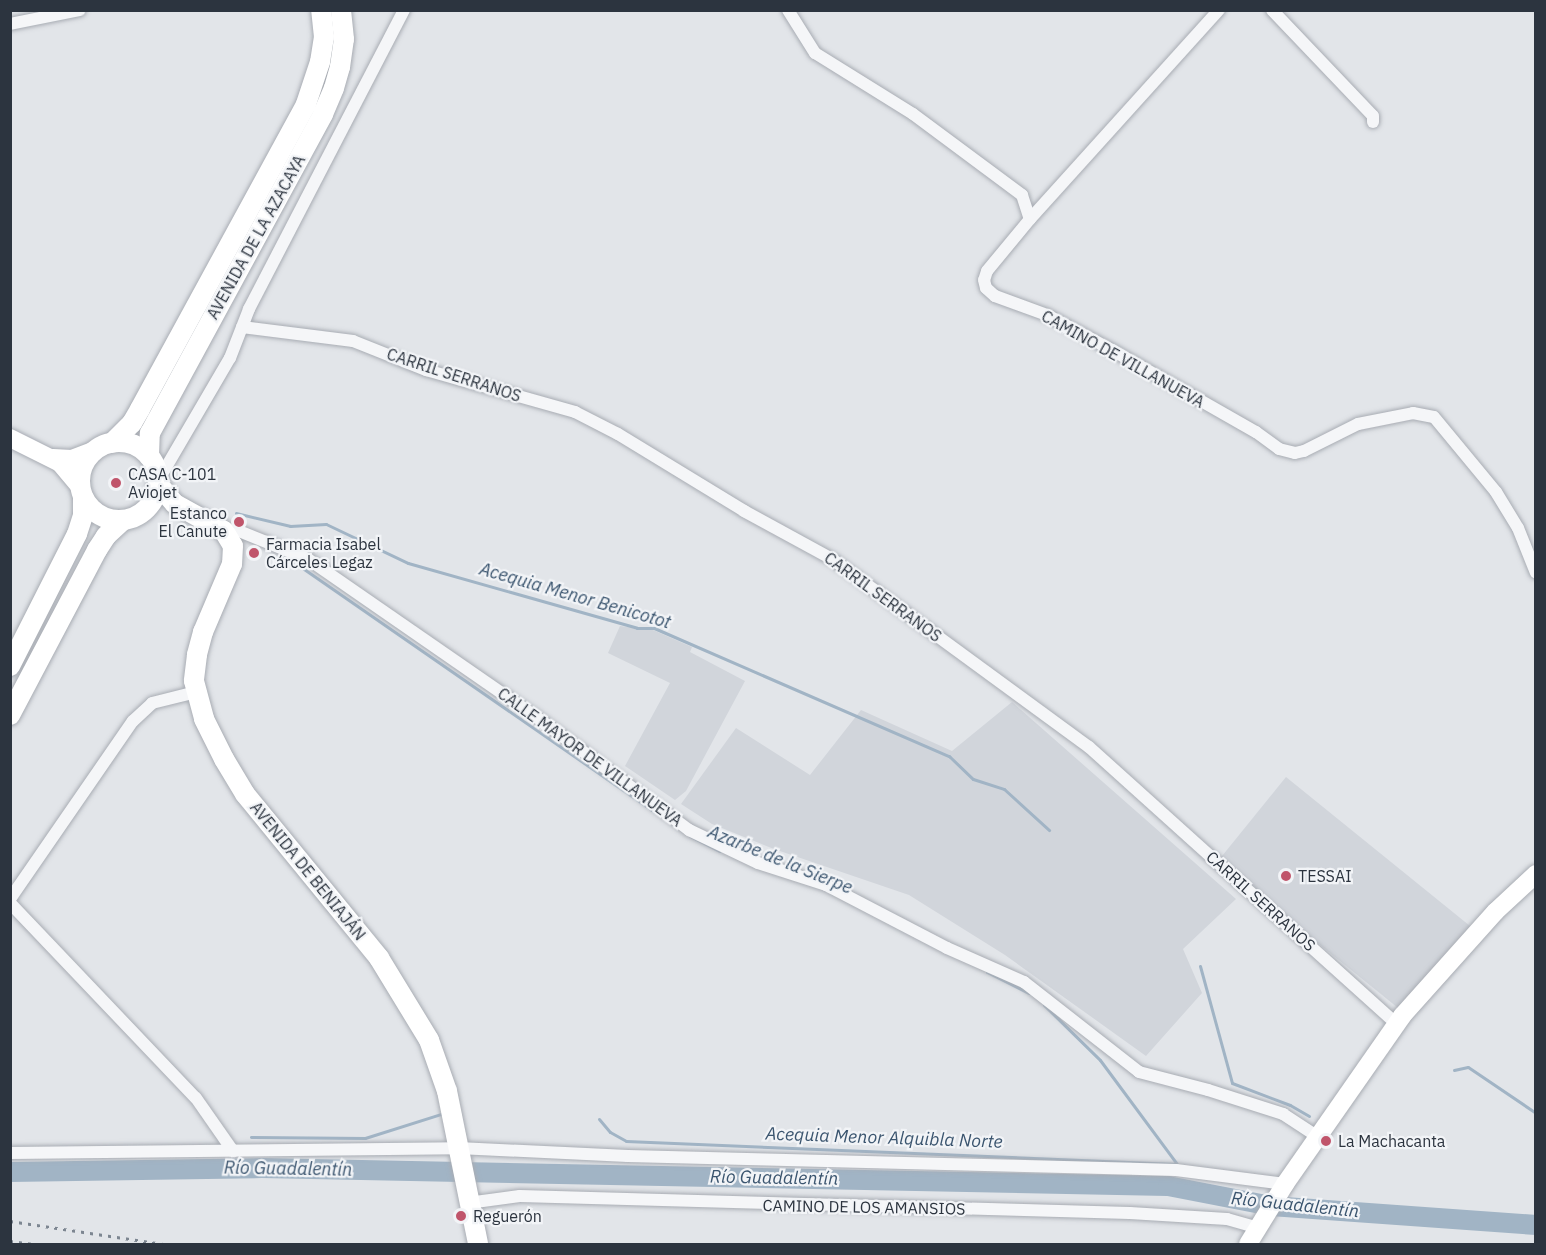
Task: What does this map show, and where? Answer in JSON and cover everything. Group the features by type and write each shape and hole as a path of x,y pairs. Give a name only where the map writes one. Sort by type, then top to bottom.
{"main road":[{"name":"AVENIDA DE LA AZACAYA","path":"104,446 132,423 306,104 320,62 324,37 321,10"},
{"name":"AVENIDA DE LA AZACAYA","path":"149,456 150,433 323,114 340,67 344,39 341,10"},
{"path":"10,666 77,534 83,516 81,471 104,446 132,445 149,456 158,482 167,497 225,532"},
{"path":"10,716 97,550 106,536 153,501 158,482"},
{"path":"82,492 99,515 132,517 161,510 193,514"},
{"name":"AVENIDA DE BENIAJÁN","path":"225,532 233,546 233,560 199,644 194,681 196,692 212,737 241,787 367,943 416,1017 440,1066 478,1245"}],"street":[{"path":"10,24 80,10"},
{"path":"158,482 230,358 242,327 404,10"},
{"path":"788,10 815,53 913,114 1022,195 1030,219 1219,10"},
{"path":"1272,10 1373,116 1373,122"},
{"name":"CAMINO DE VILLANUEVA","path":"1030,219 987,271 984,280 986,288 995,296 1047,315 1256,432 1280,449 1295,453 1304,451 1358,424 1413,413 1434,417 1496,492 1518,528 1536,573"},
{"name":"CARRIL SERRANOS","path":"242,327 352,341 426,370 575,412 618,434 744,511 832,559 1089,747 1397,1024"},
{"path":"10,438 53,458 66,469 82,492"},
{"path":"53,458 72,459 104,446"},
{"name":"CALLE MAYOR DE VILLANUEVA","path":"225,532 239,531 308,559 535,716 689,830 758,863 826,885 947,948 1024,982 1138,1072 1208,1090 1283,1114 1318,1137"},
{"path":"196,692 172,696 146,707 133,721 10,901 196,1098 233,1151"},
{"path":"1248,1245 1285,1184 1397,1024 1495,912 1536,874"},
{"path":"10,1153 459,1152 628,1156 1176,1170 1285,1184"},
{"name":"CAMINO DE LOS AMANSIOS","path":"467,1198 520,1196 1130,1213 1227,1219 1258,1228"}],"shaded area":[{"path":"620,626 653,630 692,647 690,652 745,681 686,791 675,800 625,766 670,683 608,653"},
{"path":"1012,702 1236,899 1183,949 1202,993 1146,1056 1005,955 909,895 774,849 712,824 681,804 736,728 810,775 861,710 952,751"},
{"path":"1286,777 1477,932 1409,1017 1217,862"}],"waterway":[{"name":"Acequia Menor Benicotot","path":"236,513 290,526 326,524 408,563 637,628 654,628 949,756 973,779 1004,789 1049,830"},
{"name":"Azarbe de la Sierpe","path":"288,558 655,812"},
{"name":"Azarbe de la Sierpe","path":"690,836 719,851"},
{"name":"Acequia Menor Benicotot","path":"1200,966 1232,1083 1290,1105 1309,1116"},
{"name":"Azarbe de la Sierpe","path":"987,972 1029,993"},
{"name":"Azarbe de la Sierpe","path":"1044,1005 1100,1060 1177,1164"},
{"name":"Acequia Menor Benicotot","path":"1454,1070 1468,1067 1536,1113"},
{"name":"Acequia Menor Alquibla Norte","path":"251,1137 365,1138 441,1114"},
{"name":"Acequia Menor Alquibla Norte","path":"599,1119 610,1132 626,1141 1176,1164"},
{"name":"Río Guadalentín","path":"10,1172 262,1168 1168,1186 1271,1206 1536,1225"}],"railway":[{"path":"10,1221 163,1244"},
{"path":"10,1241 34,1244"}],"place":[{"name":"CASA C-101 Aviojet","path":"116,483"},
{"name":"Estanco El Canute","path":"239,522"},
{"name":"Farmacia Isabel Cárceles Legaz","path":"254,553"},
{"name":"TESSAI","path":"1286,876"},
{"name":"La Machacanta","path":"1326,1141"},
{"name":"Reguerón","path":"461,1216"}]}
